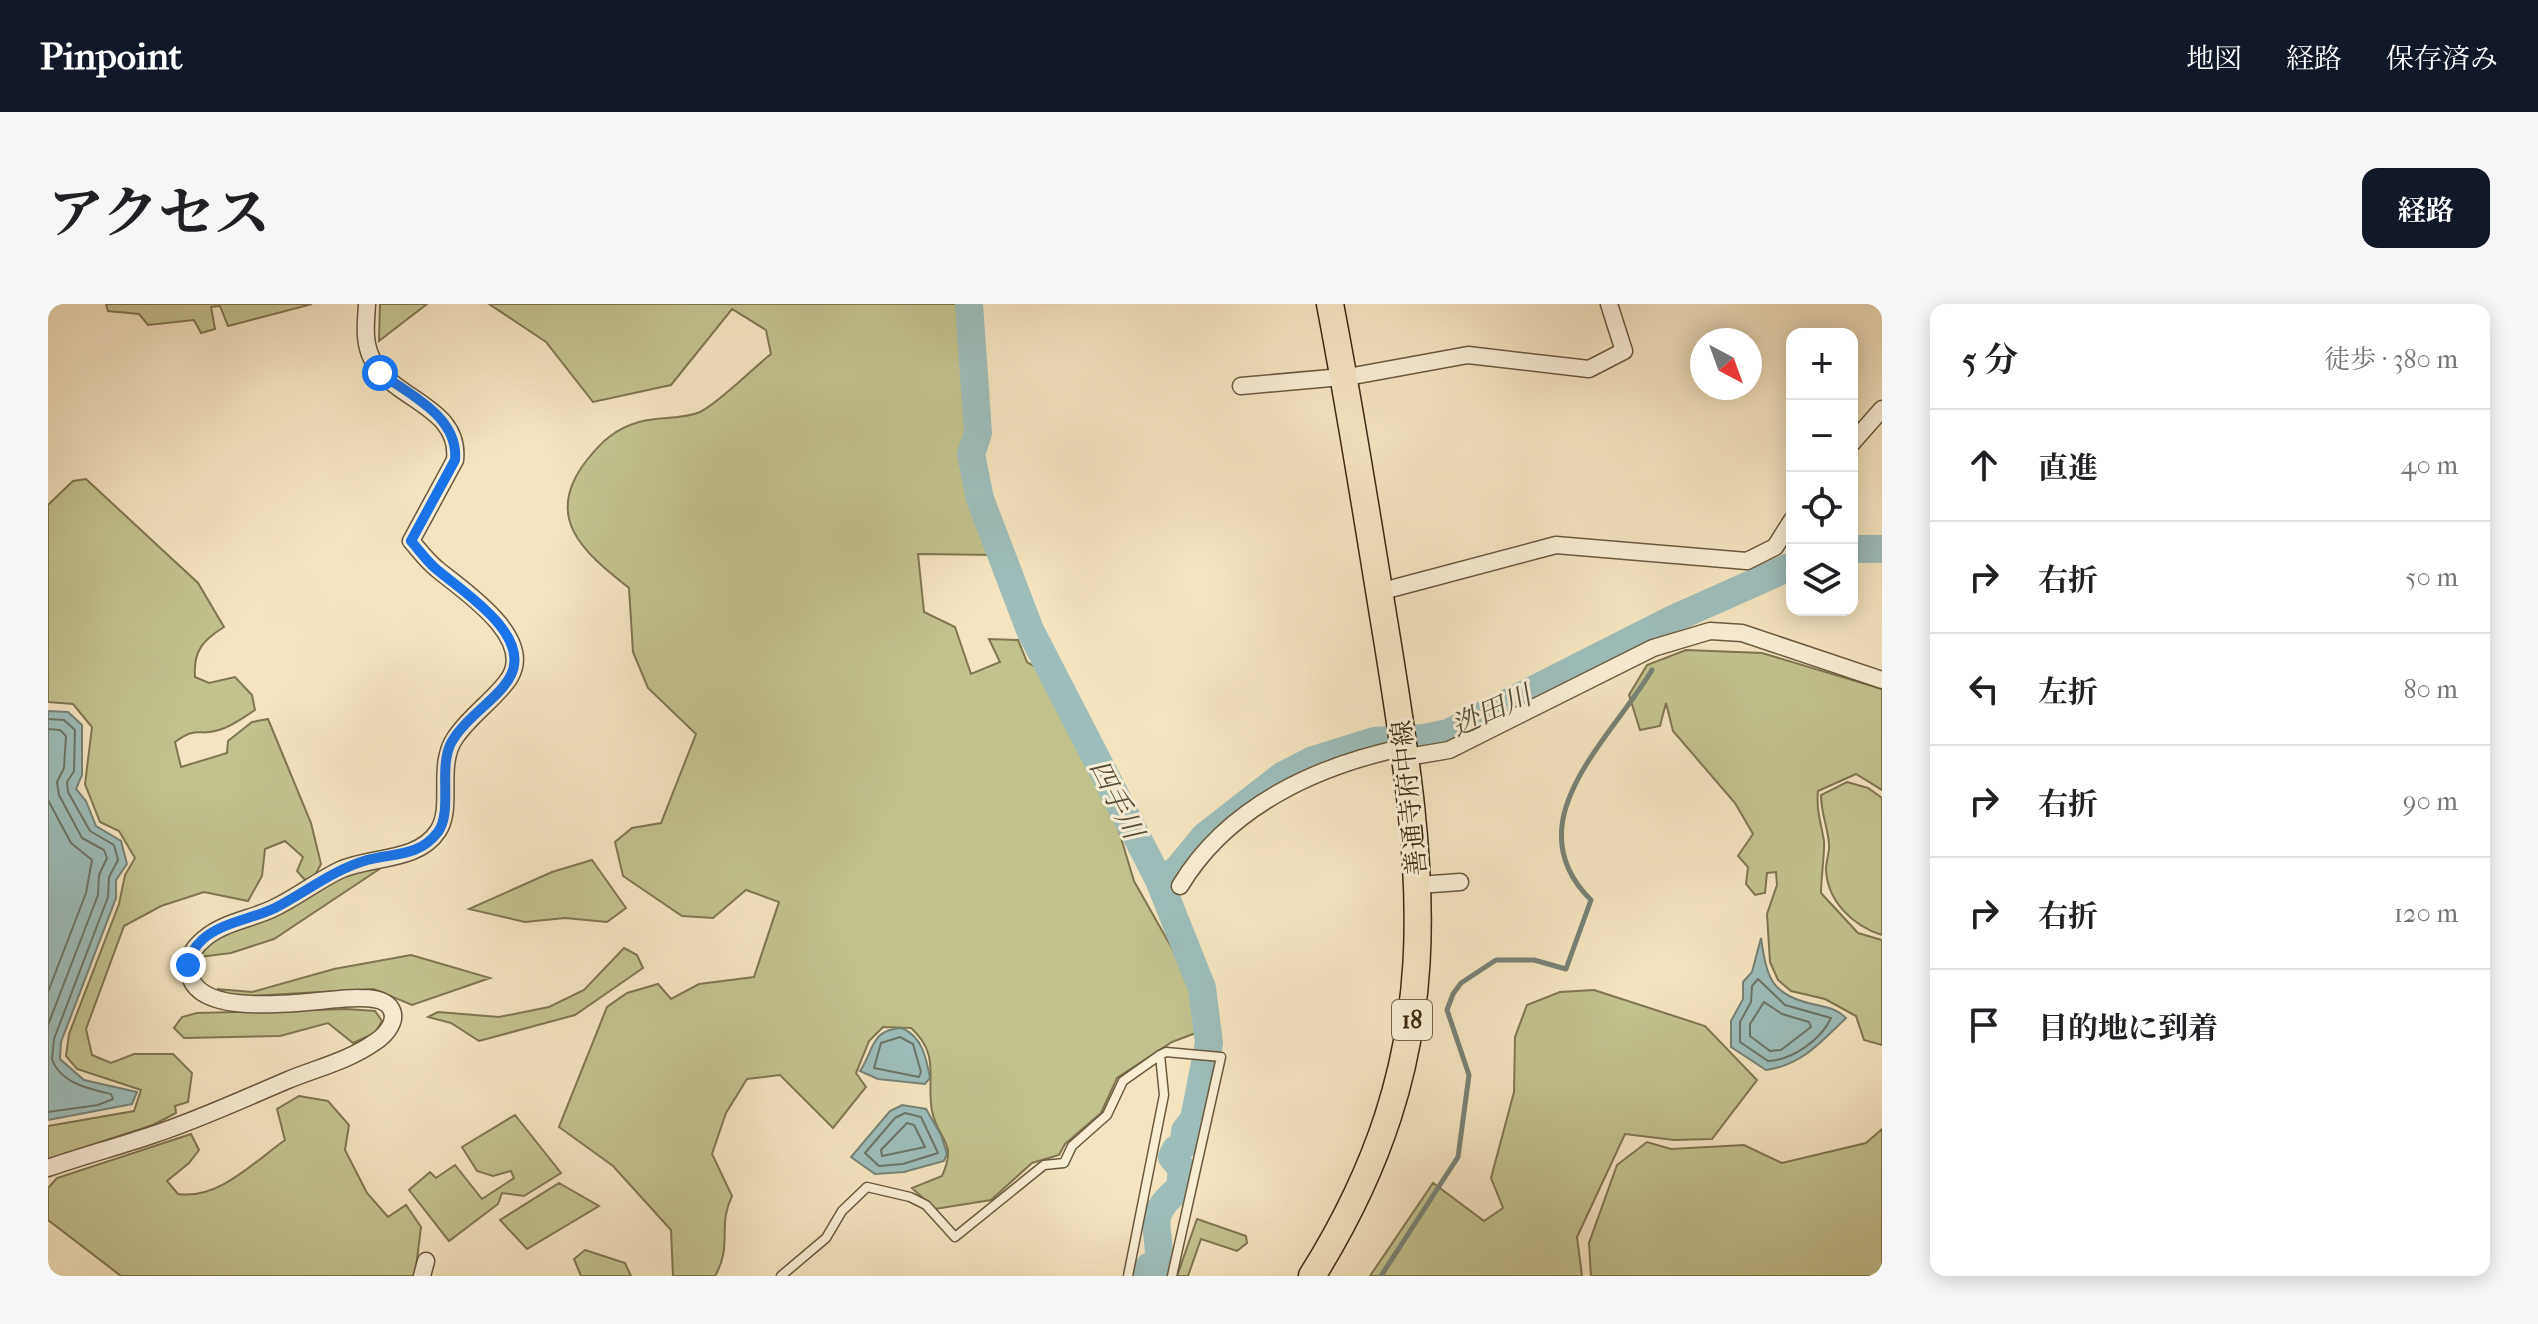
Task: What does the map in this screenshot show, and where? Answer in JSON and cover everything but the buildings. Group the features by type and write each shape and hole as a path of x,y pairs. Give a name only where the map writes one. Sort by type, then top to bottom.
{"main road":[{"name":"善通寺府中線","path":"1312,1276 1356,1200 1391,1110 1415,997 1419,885 1406,744 1330,304"}],"street":[{"path":"48,1168 154,1135 321,1070 376,1041 390,1028 393,1015 390,1006 380,1000 358,998 247,1005 222,1001 196,988 189,977 188,965 192,952 212,932 272,909 340,871 368,860 399,856 427,842 439,830 444,816 443,782 450,746 470,716 511,675 514,662 502,627 490,612 433,566 411,541 455,460 456,445 450,428 436,414 380,373 365,337 367,304"},
{"path":"1241,386 1343,378 1468,355 1589,369 1624,351 1609,304"},
{"path":"1858,436 1882,409"},
{"path":"1379,592 1556,545 1747,561 1775,547 1786,530"},
{"path":"1180,886 1195,862 1227,829 1292,784 1362,756 1406,744 1449,750 1653,648 1710,631 1742,633 1882,680"},
{"path":"1419,885 1460,882"}],"lane":[{"path":"1128,1276 1164,1095 1163,1053"},
{"path":"781,1276 826,1238 842,1211 867,1187 910,1197 926,1205 955,1237 1044,1165 1064,1163 1072,1146 1107,1115 1123,1081 1163,1053 1221,1057 1172,1276"}],"green space":[{"path":"106,304 312,304 228,326 220,306 211,307 215,329 201,333 194,320 148,325 139,314 108,311"},
{"path":"380,304 427,304 379,341"},
{"path":"489,304 963,304 971,433 963,455 978,519 999,555 918,554 924,612 955,627 971,674 1000,662 989,639 1018,640 1027,662 1042,671 1118,828 1134,881 1195,989 1201,1031 1172,1042 1117,1078 1101,1113 1065,1144 1059,1155 1032,1163 991,1200 935,1209 912,1188 942,1176 948,1155 932,1111 929,1057 911,1028 883,1027 869,1041 856,1073 866,1087 833,1128 780,1075 747,1079 726,1113 712,1154 732,1196 726,1217 723,1255 715,1276 673,1276 671,1230 613,1166 559,1127 607,1007 627,993 658,984 671,999 699,984 754,977 779,902 746,890 713,918 682,916 623,876 615,842 632,828 661,823 696,734 648,688 633,652 629,588 584,547 568,516 568,499 574,480 587,460 610,436 639,422 700,412 771,354 766,330 732,309 671,385 593,402 546,342"},
{"path":"86,479 198,583 224,627 201,647 195,677 209,683 235,677 252,695 255,710 238,721 212,732 189,734 175,742 181,767 227,753 228,741 252,722 268,719 311,823 321,864 314,877 305,880 297,871 303,857 285,841 265,849 262,876 248,901 204,892 161,906 124,926 86,1029 92,1055 111,1063 134,1054 173,1054 192,1073 188,1102 175,1106 176,1113 153,1125 48,1159 48,1126 134,1111 141,1090 77,1069 66,1056 69,1034 119,904 125,875 135,858 119,831 100,822 85,784 92,727 73,704 48,702 48,505 73,481"},
{"path":"1686,650 1762,653 1882,689 1882,790 1856,774 1818,791 1818,810 1824,845 1821,893 1858,933 1882,940 1882,1045 1864,1040 1856,1016 1825,999 1791,991 1778,980 1770,962 1767,914 1777,885 1776,872 1767,873 1765,893 1755,895 1746,884 1748,867 1738,856 1753,834 1735,803 1673,731 1666,703 1660,726 1640,730 1629,695 1647,665"},
{"path":"1847,782 1868,788 1882,798 1882,935 1861,925 1844,911 1831,892 1828,881 1829,844 1821,795"},
{"path":"592,860 626,908 607,922 565,918 525,922 469,909 552,872"},
{"path":"384,866 274,939 231,953 200,957 199,953 216,938 356,871"},
{"path":"624,948 637,955 643,968 575,1015 479,1041 451,1023 428,1017 438,1012 499,1017 549,1007 584,990"},
{"path":"411,955 490,978 412,1005 374,989 234,997 217,989 252,992 334,969"},
{"path":"1594,990 1705,1026 1757,1080 1712,1139 1674,1140 1625,1134 1577,1237 1582,1276 1370,1276 1433,1183 1484,1221 1503,1208 1491,1178 1514,1092 1515,1037 1527,1005 1560,992"},
{"path":"375,1011 382,1021 375,1033 353,1043 328,1023 280,1036 184,1038 174,1028 182,1017 197,1013"},
{"path":"299,1096 328,1101 349,1125 345,1150 367,1193 388,1217 406,1205 421,1227 415,1276 121,1276 48,1220 48,1188 57,1178 191,1134 199,1150 167,1181 178,1194 193,1194 221,1185 285,1140 277,1109"},
{"path":"515,1115 561,1173 524,1196 502,1193 498,1204 449,1241 409,1190 430,1172 436,1178 455,1165 482,1199 514,1178 511,1171 493,1176 477,1171 462,1147"},
{"path":"1882,1129 1882,1276 1591,1276 1589,1243 1617,1165 1647,1142 1671,1149 1744,1145 1782,1163 1866,1143"},
{"path":"559,1183 599,1206 527,1249 500,1220"},
{"path":"1197,1219 1246,1236 1247,1243 1237,1251 1201,1239 1188,1276 1177,1276"},
{"path":"585,1250 625,1263 631,1276 581,1276 574,1259"}],"water":[{"path":"48,711 68,712 82,725 82,775 76,789 86,801 96,826 121,841 127,864 116,880 116,898 61,1042 60,1059 84,1080 137,1092 132,1104 48,1120"},
{"path":"1761,938 1769,975 1781,991 1790,997 1833,1009 1846,1018 1801,1058 1766,1070 1731,1047 1731,1021 1743,999 1743,982 1752,972"},
{"path":"902,1028 922,1048 930,1078 925,1084 878,1079 860,1071 879,1037 884,1032"},
{"path":"902,1105 926,1109 941,1135 947,1154 944,1161 904,1172 875,1174 851,1157 890,1111"}],"waterway":[{"name":"四手川","path":"969,304 978,433 971,454 980,499 1030,630 1159,880 1202,988 1209,1043 1194,1119 1185,1131 1184,1145 1176,1149 1172,1157 1182,1169 1180,1188 1161,1207 1156,1223 1159,1264 1149,1267 1147,1276"},
{"name":"迯田川","path":"1858,549 1882,549"},
{"name":"迯田川","path":"1159,880 1177,870 1205,836 1282,776 1313,760 1374,741 1448,733 1673,619 1786,569"},
{"path":"1646,633 1650,640"},
{"path":"1381,1276 1458,1157 1469,1075 1447,1010 1453,994 1461,983 1496,960 1534,960 1566,969 1591,900 1569,871 1561,841 1565,811 1576,782 1652,670"}],"route":[{"path":"188,965 192,952 212,932 272,909 340,871 368,860 399,856 427,842 439,830 444,816 443,782 450,746 470,716 511,675 514,662 511,645 502,627 490,612 433,566 411,541 455,460 456,445 450,428 380,373"}]}
